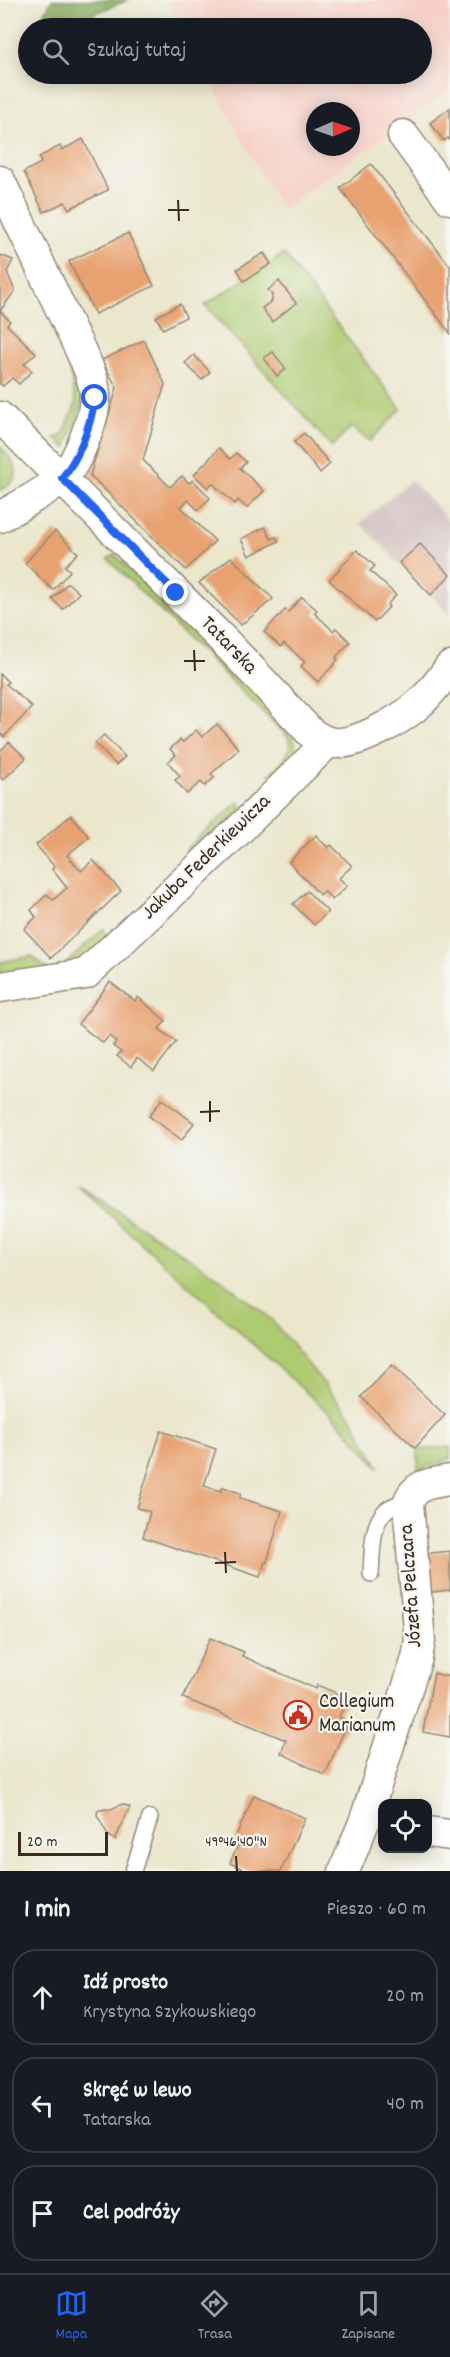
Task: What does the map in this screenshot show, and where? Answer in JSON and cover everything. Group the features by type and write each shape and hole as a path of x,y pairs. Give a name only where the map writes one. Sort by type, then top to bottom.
{"street":[{"path":"403,135 450,199"},
{"path":"0,182 70,326 93,379 95,398 89,423 70,468 62,478 0,516"},
{"name":"Tatarska","path":"0,417 228,645 311,733 328,742"},
{"path":"328,742 351,740 375,732 405,715 433,690 450,667"},
{"name":"Jakuba Federkiewicza","path":"0,987 86,974 239,830 328,742"},
{"path":"412,1496 428,1483 450,1480"},
{"name":"Józefa Pelczara","path":"344,1871 374,1823 417,1658 420,1641 412,1496"},
{"path":"432,1833 450,1835"}],"lane":[{"path":"371,1574 372,1550 378,1520 388,1507 412,1496"},
{"path":"133,1871 150,1818"}],"shaded area":[{"path":"168,0 450,0 450,91 360,154 360,102 306,102 306,156 357,156 282,209 212,84 432,84 432,18 178,18"},
{"path":"411,480 450,522 450,615 360,523"}],"green space":[{"path":"52,0 128,0 83,18 42,18"},
{"path":"284,254 401,409 370,441 351,427 332,447 205,305"},
{"path":"65,349 85,396 66,448 54,438 63,435 76,403"},
{"path":"0,446 14,464 16,475 8,486 0,491"},
{"path":"115,555 285,723 294,740 294,753 273,778 269,774 288,754 288,737 108,559"},
{"path":"238,802 243,808 194,854 186,849"},
{"path":"104,928 108,936 98,952 77,967 55,974"},
{"path":"32,956 54,975 0,979 0,962"},
{"path":"76,1184 214,1274 271,1319 353,1419 380,1469 338,1421"},
{"path":"450,1447 450,1459 418,1470 418,1450"}],"building":[{"path":"450,108 450,141 448,138 444,141 430,123"},
{"path":"83,139 108,190 69,209 65,202 44,212 24,172 41,163 39,157 60,146 62,150"},
{"path":"371,164 450,266 450,333 340,188"},
{"path":"128,233 154,286 95,314 69,261"},
{"path":"264,253 271,264 244,281 237,269"},
{"path":"0,255 13,260 7,272 15,291 0,311"},
{"path":"279,281 296,303 272,322 262,308 272,301 272,295 268,290"},
{"path":"180,304 186,317 163,329 156,317"},
{"path":"0,311 10,321 7,325 36,353 24,364 32,371 19,384 12,378 3,386 0,384"},
{"path":"144,340 165,384 143,460 170,487 182,476 189,483 193,480 210,498 198,510 188,500 181,507 215,541 186,570 90,475 117,388 102,360"},
{"path":"273,352 286,369 277,376 264,358"},
{"path":"194,355 210,372 202,380 185,363"},
{"path":"304,433 330,464 320,473 294,442"},
{"path":"219,448 230,459 236,453 246,462 240,468 264,491 247,508 238,500 235,504 212,483 208,488 194,475"},
{"path":"265,527 271,539 276,537 279,541 249,556 241,539"},
{"path":"55,531 78,553 65,566 70,571 53,590 25,563"},
{"path":"420,544 450,575 431,595 399,563"},
{"path":"357,550 375,566 370,571 396,595 387,605 389,607 375,622 329,580"},
{"path":"231,557 273,599 241,625 199,583"},
{"path":"68,583 79,593 63,609 52,599"},
{"path":"302,597 317,610 314,613 333,631 336,628 350,642 336,657 338,660 318,682 301,666 305,662 284,643 281,647 264,632 285,610 288,612"},
{"path":"0,674 8,682 6,684 32,707 4,737 0,733"},
{"path":"217,724 239,749 211,774 215,777 205,786 201,782 187,794 175,780 180,776 168,762 176,755 170,749 180,740 183,742 196,730 202,737"},
{"path":"104,735 125,757 116,765 95,743"},
{"path":"9,742 26,758 3,780 0,777 0,751"},
{"path":"71,815 89,837 67,855 81,871 93,860 121,891 51,958 24,929 36,917 31,910 47,894 53,900 67,888 52,869 54,866 36,845"},
{"path":"316,835 328,848 331,845 352,866 339,878 347,886 332,900 324,891 320,895 289,862"},
{"path":"307,891 328,912 314,925 293,904"},
{"path":"110,982 135,1001 138,997 166,1021 159,1029 176,1042 154,1071 137,1058 131,1067 117,1056 121,1052 113,1046 116,1042 109,1036 103,1043 78,1024"},
{"path":"162,1099 194,1123 182,1140 149,1116"},
{"path":"392,1365 445,1415 415,1448 361,1397"},
{"path":"161,1431 216,1449 204,1486 221,1491 223,1487 240,1493 240,1498 282,1511 267,1562 265,1562 260,1577 143,1537 150,1512 137,1508"},
{"path":"450,1551 450,1590 424,1593 421,1554"},
{"path":"210,1638 244,1652 242,1656 316,1689 317,1685 348,1698 339,1717 348,1722 325,1775 281,1753 286,1740 183,1698"},
{"path":"434,1673 450,1677 450,1737 423,1732"},
{"path":"254,1795 305,1818 281,1871 248,1871 230,1863 238,1845 233,1843"},
{"path":"122,1804 130,1807 115,1840 108,1835 97,1815 98,1810 111,1809"}],"place":[{"name":"Collegium Marianum","path":"298,1715"}],"route":[{"path":"95,398 89,423 77,455 62,478 176,593"}]}
